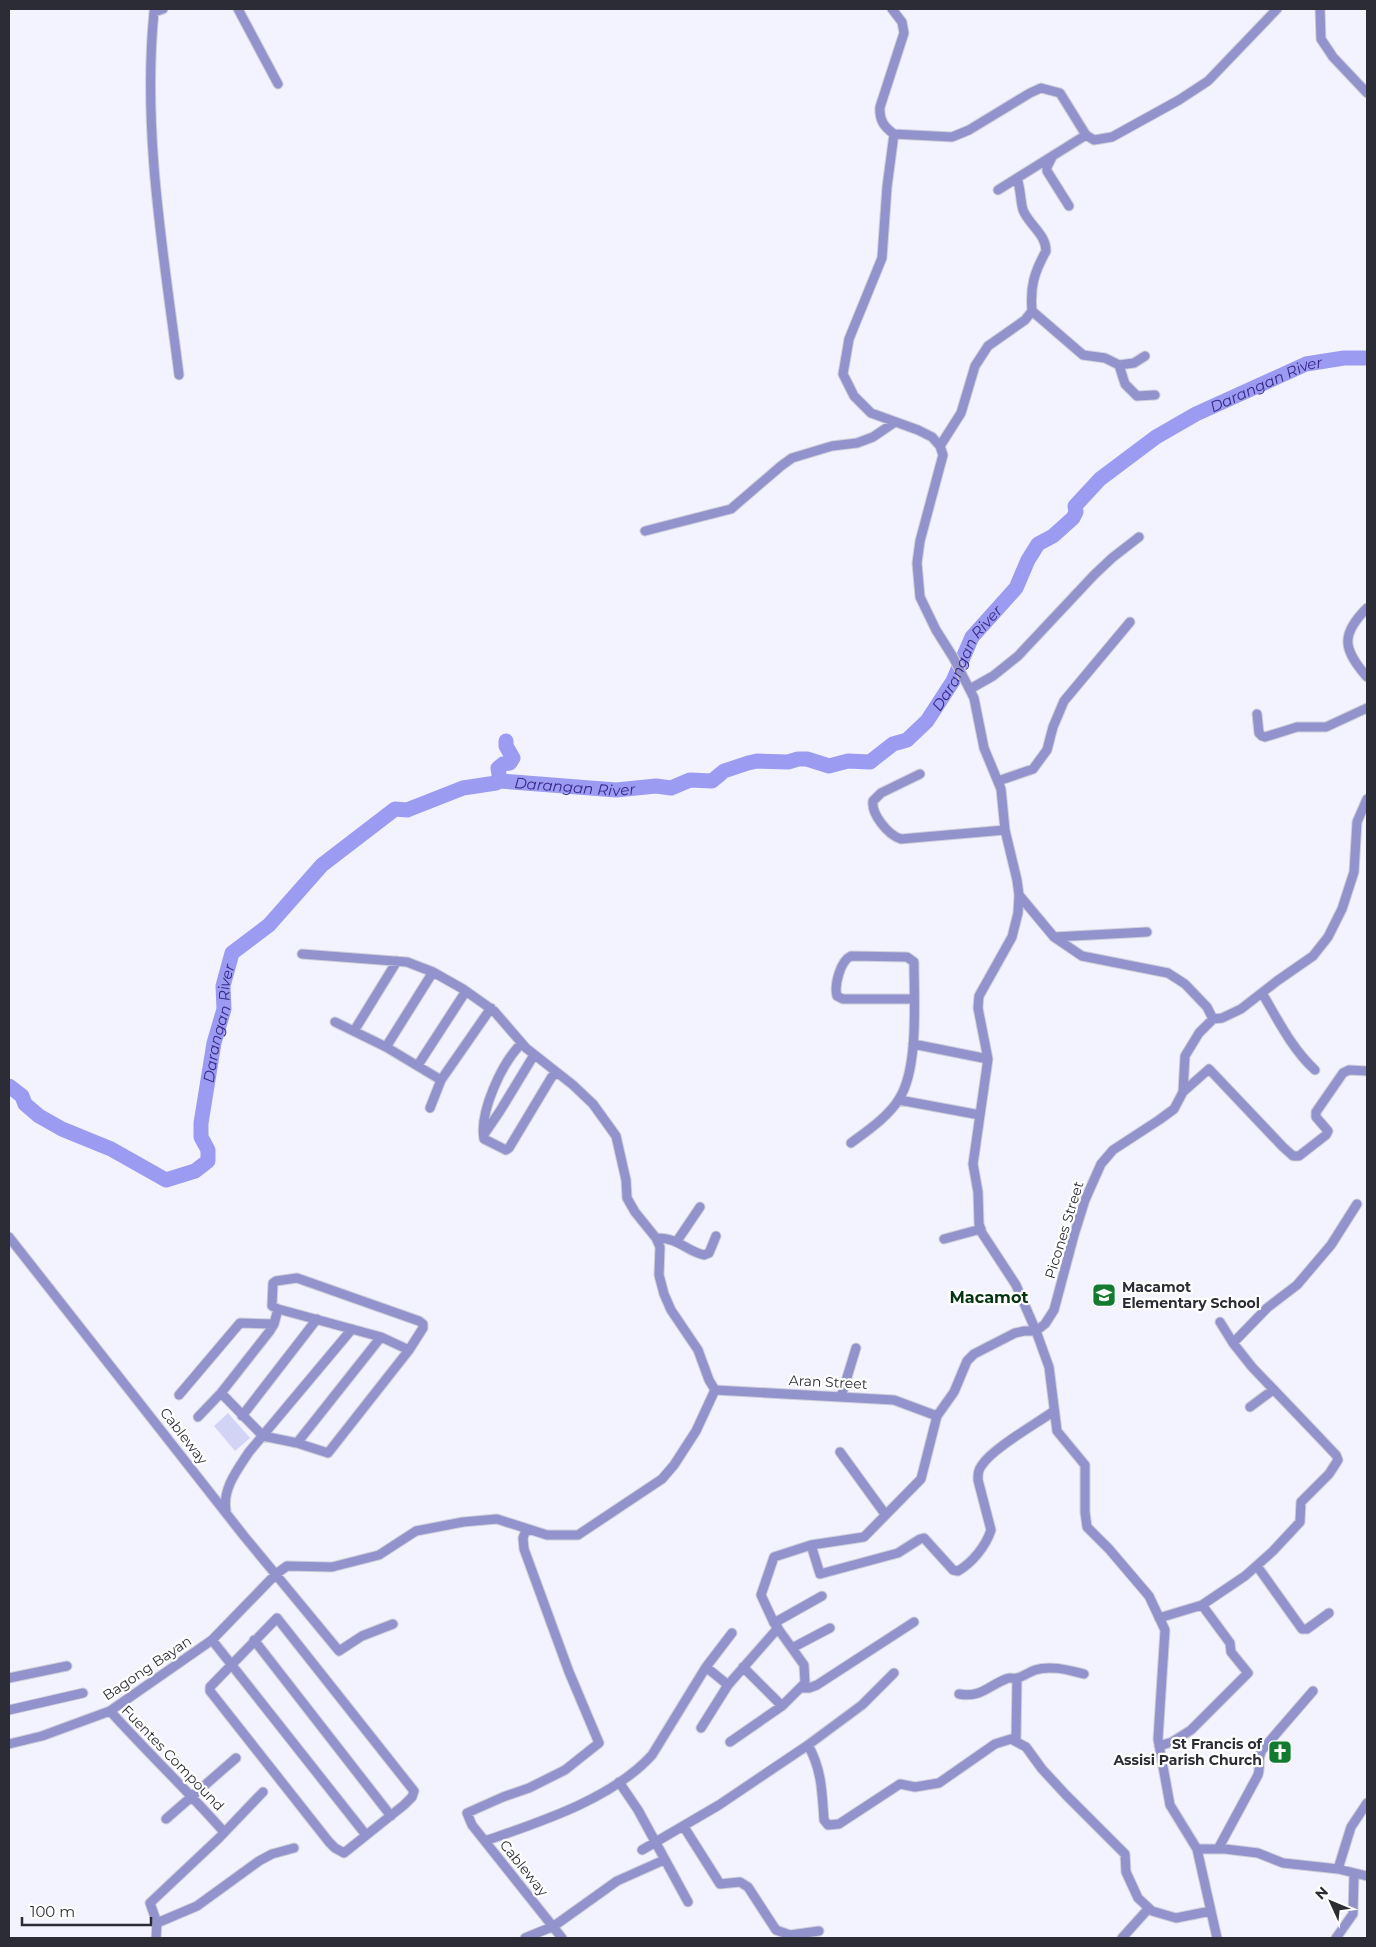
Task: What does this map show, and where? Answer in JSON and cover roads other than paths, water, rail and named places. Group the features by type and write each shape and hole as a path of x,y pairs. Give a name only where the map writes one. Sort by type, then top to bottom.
{"street":[{"path":"163,9 154,12 150,52 154,157 179,375"},
{"path":"238,9 278,84"},
{"path":"892,9 902,22 904,33 880,107 880,116 886,128 894,134 952,137 969,130 1041,88 1060,92 1086,135 1094,140 1112,137 1180,100 1208,82 1277,9"},
{"path":"1320,9 1321,39 1333,57 1367,93"},
{"path":"894,134 887,187 882,258 849,339 843,374 854,396 871,413 918,430 932,437 940,446 943,455 920,541 917,563 920,597 974,698 984,748 1001,789 1005,830 1017,880 1019,896 1018,913 1012,937 979,996 978,1008 988,1059 973,1164 978,1192 979,1224 1016,1285 1036,1331 1048,1367 1057,1431 1085,1465 1084,1512 1087,1526 1149,1596 1166,1630 1158,1740 1170,1805 1197,1849 1217,1938"},
{"path":"998,190 1086,135"},
{"path":"1052,157 1047,171 1069,206"},
{"path":"1018,179 1023,209 1046,247 1046,251 1034,274 1030,292 1032,311 1083,355 1105,358 1119,365 1134,363 1145,356"},
{"path":"940,446 961,413 975,366 988,346 1025,320 1032,311"},
{"path":"1119,365 1126,384 1137,396 1155,395"},
{"path":"645,531 732,509 780,466 792,458 832,446 857,443 873,437 895,422"},
{"path":"968,685 994,676 1018,656 1094,575 1139,537"},
{"path":"1367,608 1352,627 1348,647 1349,653 1367,677"},
{"path":"998,782 1033,769 1047,750 1053,727 1064,701 1130,622"},
{"path":"1256,714 1259,734 1265,737 1297,727 1326,727 1367,708"},
{"path":"920,774 881,793 873,800 872,806 884,826 894,837 901,839 1005,830"},
{"path":"1183,1092 1185,1056 1199,1033 1213,1019 1222,1018 1241,1009 1313,956 1328,936 1342,909 1354,872 1357,822 1367,799"},
{"path":"1019,896 1054,937 1082,956 1168,973 1185,984 1206,1007 1213,1019"},
{"path":"1054,937 1147,932"},
{"path":"276,1574 287,1566 332,1567 379,1555 416,1531 455,1524 497,1519 526,1530 547,1535 578,1534 662,1479 674,1465 696,1431 714,1390 698,1350 671,1310 664,1294 660,1275 660,1247 656,1238 635,1212 627,1198 626,1180 616,1136 593,1104 521,1044 491,1008 433,972 407,962 302,954"},
{"path":"851,1143 888,1112 899,1100 908,1077 913,1044 914,999 914,962 907,958 851,956 844,962 835,990 837,996 842,999 914,999"},
{"path":"354,1031 397,961"},
{"path":"386,1047 433,972"},
{"path":"418,1066 466,991"},
{"path":"1262,993 1294,1047 1315,1070"},
{"path":"430,1108 442,1080 491,1008"},
{"path":"335,1022 386,1047 442,1080"},
{"path":"521,1044 515,1050 491,1091 483,1135 484,1139 506,1150 509,1148 556,1072"},
{"path":"913,1044 988,1059"},
{"path":"483,1135 534,1055"},
{"path":"1183,1092 1209,1070 1283,1147 1293,1156 1299,1156 1326,1135 1328,1131 1316,1117 1316,1112 1343,1073 1350,1070 1367,1071"},
{"name":"Picones Street","path":"1036,1331 1045,1324 1054,1310 1074,1235 1101,1164 1113,1150 1174,1109 1183,1092"},
{"path":"899,1100 980,1115"},
{"path":"1233,1343 1267,1308 1297,1286 1331,1245 1357,1204"},
{"path":"677,1241 700,1207"},
{"path":"944,1239 981,1230"},
{"path":"656,1238 668,1238 677,1241 696,1254 704,1256 709,1253 716,1236"},
{"name":"Cableway","path":"9,1237 338,1651 362,1636 393,1624"},
{"path":"221,1394 263,1436 297,1443 328,1454 409,1350 423,1328 423,1324 419,1321 297,1278 276,1281 272,1284 272,1306 381,1337 409,1350"},
{"path":"198,1417 221,1394 274,1324 278,1309"},
{"path":"242,1416 316,1319"},
{"path":"1159,1618 1202,1605 1257,1566 1300,1522 1301,1502 1329,1474 1338,1460 1336,1455 1314,1430 1273,1390 1233,1343 1220,1322"},
{"path":"179,1395 240,1323 274,1324"},
{"path":"227,1513 225,1496 240,1466 352,1329"},
{"path":"730,1742 782,1706 805,1683 804,1666 776,1626 761,1595 774,1557 811,1545 864,1537 921,1479 937,1416 954,1392 967,1360 974,1354 1015,1333 1024,1330 1036,1331"},
{"path":"297,1443 381,1337"},
{"path":"841,1397 856,1348"},
{"name":"Aran Street","path":"714,1390 894,1400 937,1416"},
{"path":"1250,1407 1273,1390"},
{"path":"811,1545 820,1574 898,1553 920,1538 924,1538 953,1570 958,1571 976,1555 989,1537 991,1530 978,1480 978,1472 982,1465 994,1453 1054,1411"},
{"path":"840,1452 885,1514"},
{"name":"Cableway","path":"526,1530 523,1538 524,1549 569,1672 598,1743 565,1770 529,1788 467,1813 472,1825 562,1938"},
{"path":"1257,1566 1302,1629 1307,1629 1329,1613"},
{"name":"Bagong Bayan","path":"9,1744 42,1736 110,1711 212,1640 276,1574"},
{"path":"701,1728 728,1685 776,1626 822,1596"},
{"path":"1159,1746 1172,1742 1192,1730 1248,1672 1231,1652 1230,1643 1202,1605"},
{"path":"277,1618 280,1620 405,1779 414,1794 391,1816 344,1853 335,1848 210,1691 210,1687 231,1664 274,1620 277,1618"},
{"path":"800,1688 817,1685 914,1622"},
{"path":"792,1648 830,1628"},
{"path":"485,1841 570,1810 619,1782 642,1766 652,1755 706,1667 732,1633"},
{"path":"212,1640 366,1835"},
{"path":"254,1640 391,1816"},
{"path":"9,1678 67,1666"},
{"path":"706,1667 728,1685"},
{"path":"743,1667 782,1706"},
{"path":"959,1694 982,1693 1007,1678 1018,1678 1035,1670 1050,1668 1066,1669 1084,1674"},
{"path":"642,1850 684,1827 808,1745 862,1705 894,1673"},
{"path":"1016,1742 1018,1678"},
{"path":"1218,1849 1258,1775 1260,1768 1259,1755 1262,1750 1313,1691"},
{"path":"9,1710 83,1693"},
{"name":"Fuentes Compound","path":"110,1711 148,1754 192,1796 224,1832 150,1903 157,1922 156,1938"},
{"path":"808,1745 819,1770 824,1820 828,1825 833,1825 838,1824 900,1784 915,1787 939,1783 995,1744 1011,1738 1026,1747 1042,1769 1066,1795 1125,1854 1126,1872 1138,1898 1152,1911 1176,1918 1211,1910"},
{"path":"166,1819 236,1758"},
{"path":"619,1782 638,1810 688,1902"},
{"path":"224,1832 263,1792"},
{"path":"1338,1869 1351,1827 1367,1803"},
{"path":"684,1827 720,1884 740,1882 748,1887 776,1930 792,1937 818,1931"},
{"path":"157,1922 197,1906 259,1861 272,1854 294,1848"},
{"path":"1197,1849 1258,1853 1283,1862 1338,1869 1367,1876"},
{"path":"525,1938 554,1926 617,1881 664,1860"},
{"path":"1336,1938 1353,1914 1354,1874"},
{"path":"1122,1938 1149,1908"}],"waterway":[{"name":"Darangan River","path":"500,781 616,790 656,786 671,788 690,780 712,781 724,771 757,761 788,762 807,759 829,766 848,761 870,762 893,744 907,740 927,721 953,681 972,637 1016,588 1028,560 1038,544 1053,536 1073,518 1076,512 1075,506 1100,479 1156,437 1196,414 1306,364 1344,358 1367,358"},
{"name":"Darangan River","path":"9,1086 22,1096 25,1104 39,1116 62,1129 111,1149 166,1180 195,1171 208,1161 208,1150 201,1137 201,1123 214,1043 224,1009 223,986 232,953 269,925 322,865 395,809 407,810 463,788 500,781 498,768 503,764 510,763 513,758 506,746 506,741"}],"place":[{"name":"Macamot Elementary School","path":"1104,1295"},
{"name":"St Francis of Assisi Parish Church","path":"1280,1752"}],"district":[{"name":"Macamot","path":"989,1297"}]}
